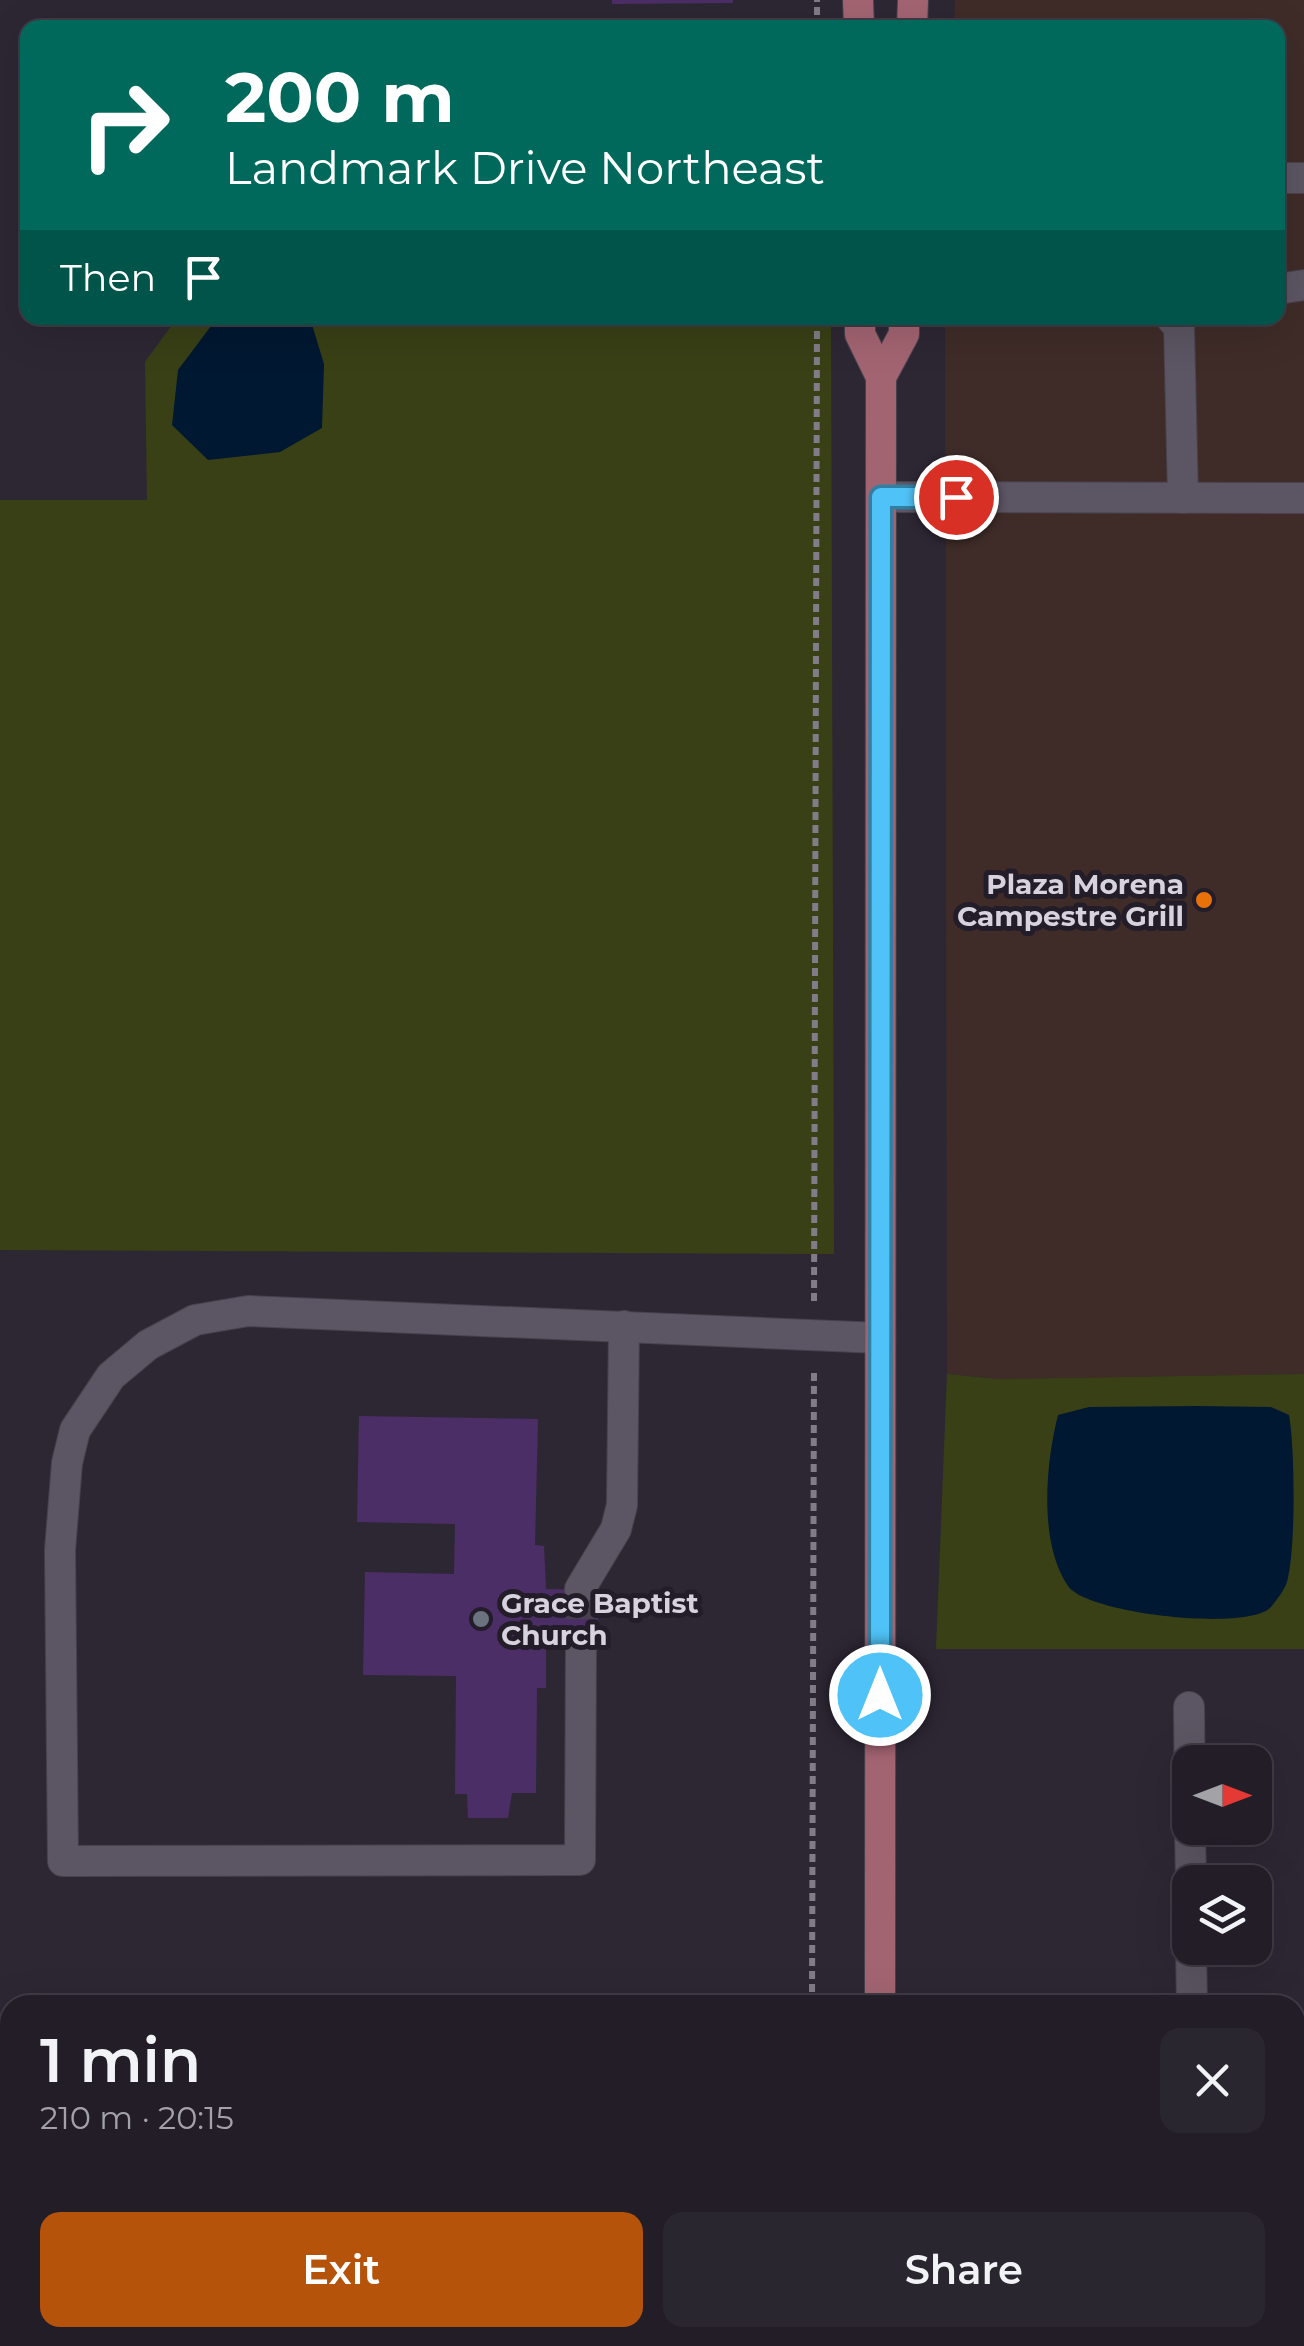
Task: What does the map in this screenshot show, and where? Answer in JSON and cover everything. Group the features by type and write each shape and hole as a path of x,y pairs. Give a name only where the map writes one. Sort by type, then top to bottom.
{"main road":[{"path":"860,325 860,334 881,377 880,1995"},
{"path":"881,377 904,334 904,325"}],"street":[{"path":"1177,325 1183,498"},
{"path":"881,497 1304,498"},
{"path":"581,1647 580,1860 63,1861 60,1550 67,1463 75,1430 111,1376 148,1346 195,1320 248,1311 880,1338"},
{"path":"580,1590 616,1529 622,1505 624,1326"},
{"path":"1189,1707 1189,1745"},
{"path":"1191,1965 1192,1995"}],"path":[{"path":"812,1995 817,325"}],"shaded area":[{"path":"955,0 1304,0 1304,1374 998,1379 947,1374 945,325 1285,325 1285,20 954,20"}],"green space":[{"path":"172,325 831,325 834,1254 0,1250 0,500 147,500 145,362"},
{"path":"947,1374 998,1379 1304,1374 1304,1649 936,1649"}],"water":[{"path":"212,325 312,325 324,364 322,428 280,452 208,460 172,425 178,370"},
{"path":"1089,1407 1271,1407 1289,1415 1293,1524 1290,1567 1282,1591 1271,1607 1257,1614 1202,1619 1135,1612 1081,1596 1068,1586 1058,1568 1048,1525 1050,1455 1058,1415"}],"building":[{"path":"612,0 733,0 733,3 612,4"},
{"name":"Grace Baptist Church","path":"359,1416 538,1419 535,1545 544,1546 546,1589 598,1590 598,1647 546,1647 546,1688 537,1688 536,1793 512,1793 508,1818 468,1818 467,1794 455,1794 456,1676 363,1675 365,1572 454,1574 455,1524 357,1522"}],"tunnel":[{"path":"580,1589 581,1647"}],"place":[{"name":"Plaza Morena Campestre Grill","path":"1204,900"},
{"name":"Grace Baptist Church","path":"481,1619"}],"route":[{"path":"880,1695 881,497 956,497"}]}
